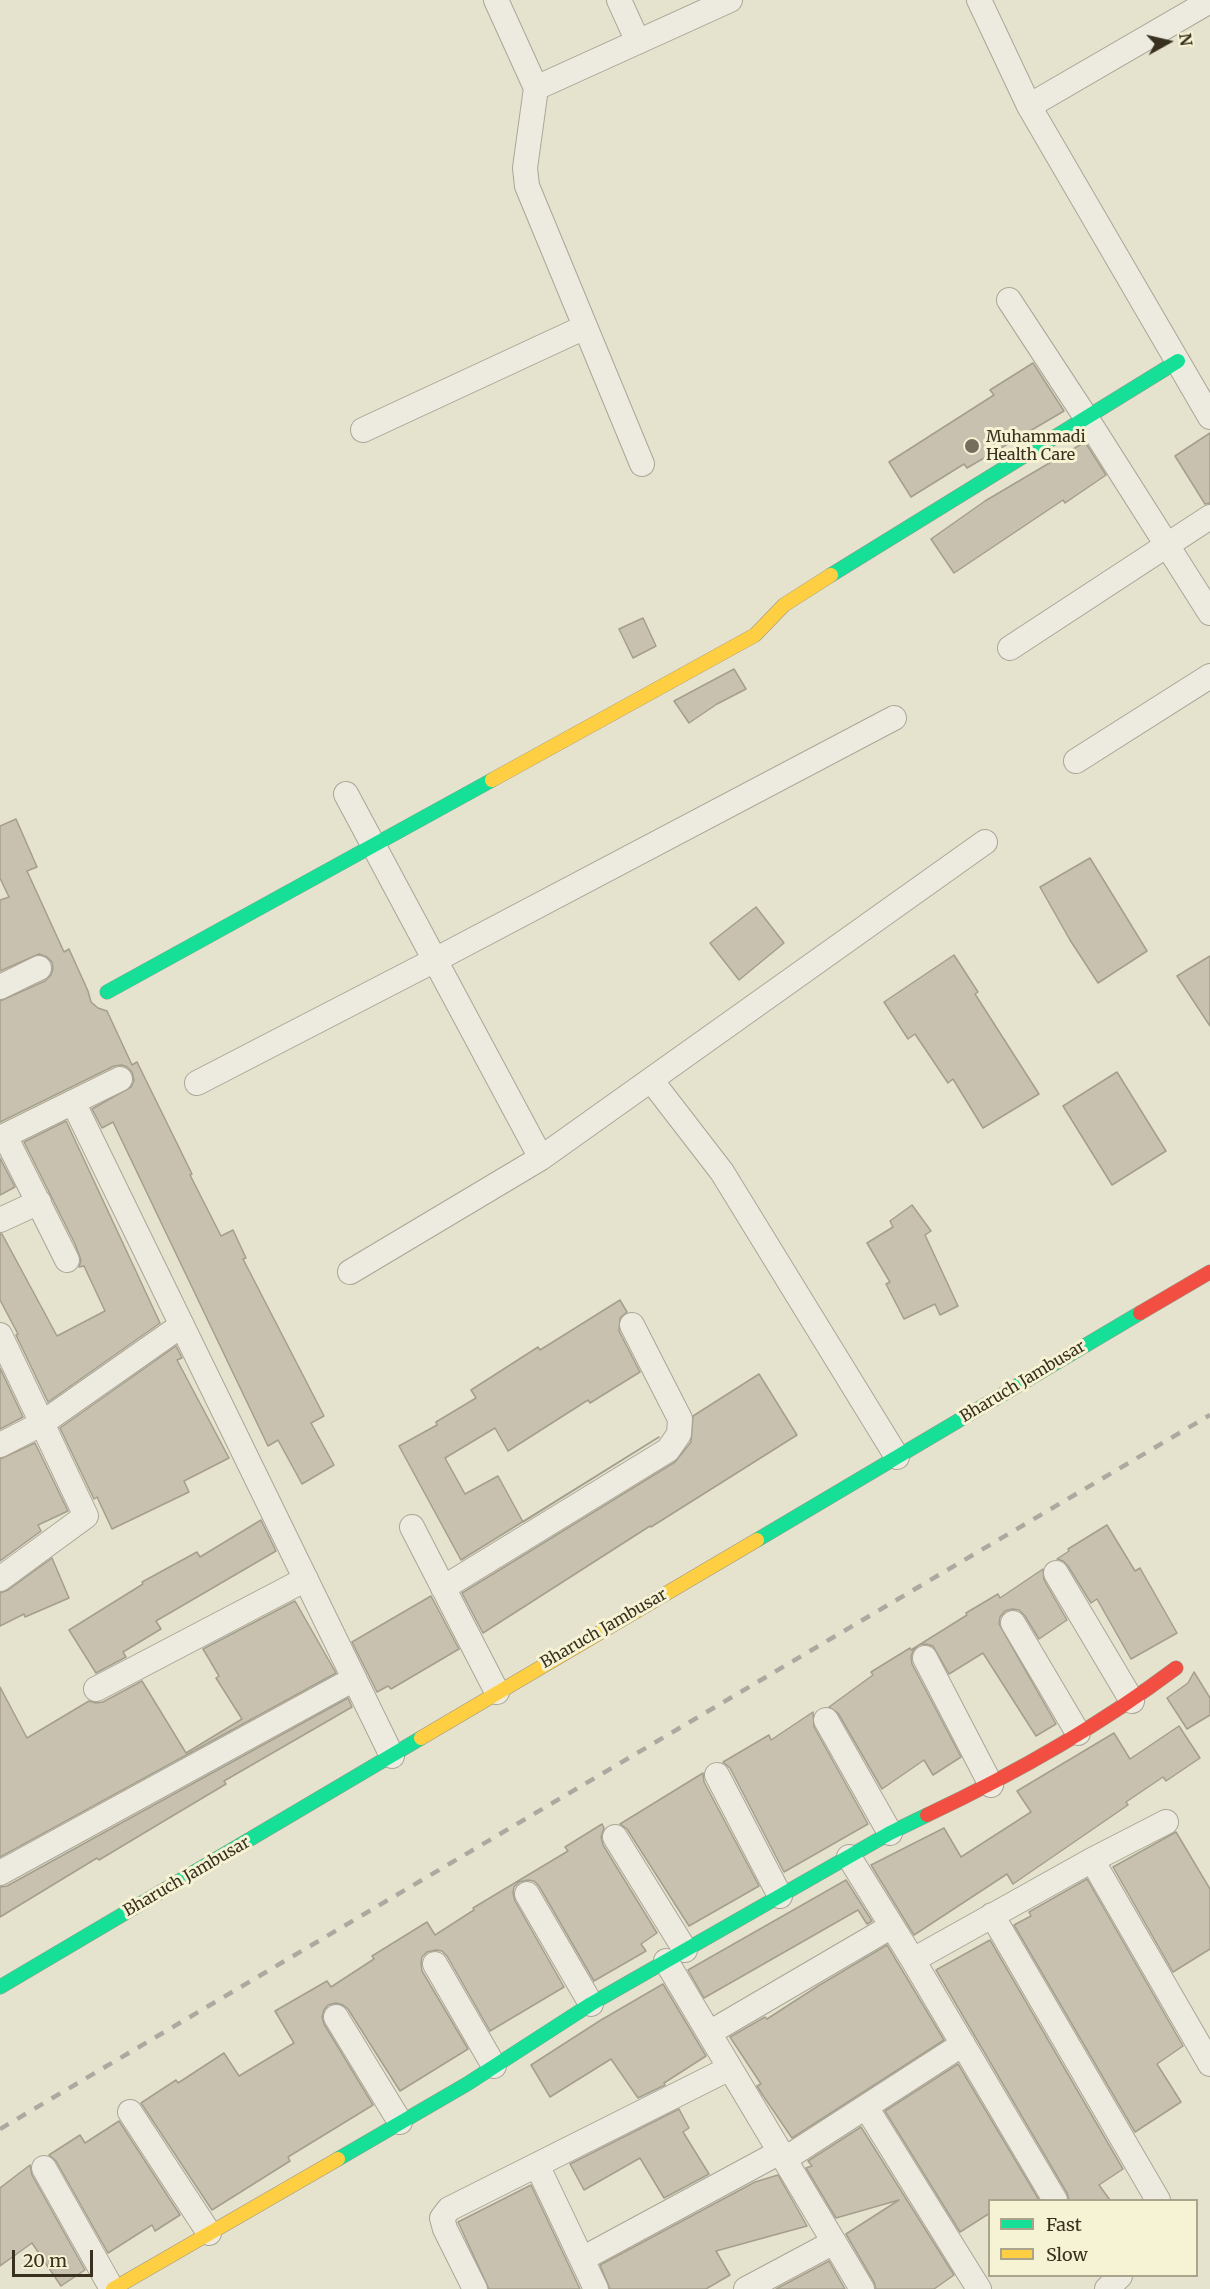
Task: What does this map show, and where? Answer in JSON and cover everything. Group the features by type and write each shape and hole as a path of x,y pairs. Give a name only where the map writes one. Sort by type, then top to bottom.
{"main road":[{"path":"106,992 755,636 784,604 1178,361"},
{"name":"Bharuch Jambusar","path":"0,1987 1210,1272"},
{"path":"113,2289 494,2066 591,2004 890,1833 991,1785 1132,1701 1176,1668"}],"street":[{"path":"496,0 536,88 525,168 527,186 642,464"},
{"path":"619,0 638,42"},
{"path":"536,88 730,0"},
{"path":"979,0 1029,106 1210,417"},
{"path":"1029,106 1210,1"},
{"path":"1009,300 1210,613"},
{"path":"363,430 585,327"},
{"path":"1010,648 1210,517"},
{"path":"1076,761 1210,676"},
{"path":"197,1083 894,718"},
{"path":"346,794 541,1158"},
{"path":"350,1272 541,1158 985,842"},
{"path":"0,987 39,968"},
{"path":"67,1260 39,1202 3,1137 120,1079"},
{"path":"651,1080 722,1172 897,1457"},
{"path":"73,1102 392,1756"},
{"path":"0,1220 39,1202"},
{"path":"0,1445 41,1424 182,1324"},
{"path":"443,1588 668,1450 679,1434 680,1419 632,1325"},
{"path":"0,1335 86,1516 0,1579"},
{"path":"412,1527 496,1692"},
{"path":"1056,1573 1132,1701"},
{"path":"96,1689 306,1579"},
{"path":"1013,1623 1078,1733"},
{"path":"925,1658 991,1785"},
{"path":"0,1874 354,1679"},
{"path":"826,1720 890,1833"},
{"path":"717,1775 780,1896"},
{"path":"913,1960 1092,1860 1166,1822"},
{"path":"615,1837 676,1956 709,2033 862,2289"},
{"path":"849,1857 913,1960 1054,2199"},
{"path":"1092,1860 1210,2064"},
{"path":"527,1894 591,2004"},
{"path":"992,1915 1157,2199"},
{"path":"709,2033 892,1926"},
{"path":"435,1964 494,2066"},
{"path":"336,2017 400,2122"},
{"path":"582,2259 782,2156 866,2107 963,2044"},
{"path":"475,2289 441,2218 449,2209 730,2068"},
{"path":"866,2107 979,2289"},
{"path":"130,2112 210,2233"},
{"path":"537,2165 596,2289"},
{"path":"44,2168 113,2289"},
{"path":"746,2289 834,2242"},
{"path":"1107,2289 1119,2277"}],"building":[{"path":"1033,363 1064,411 967,468 964,464 911,497 889,462 994,395 990,390"},
{"path":"1210,433 1210,503 1205,504 1175,456"},
{"path":"1085,442 1106,475 1065,503 1063,500 954,573 931,539 985,501"},
{"path":"643,618 656,646 633,658 619,629"},
{"path":"734,669 746,689 717,704 689,723 674,701"},
{"path":"16,819 37,867 27,871 64,952 69,949 91,1002 107,1011 132,1065 137,1062 221,1236 233,1230 246,1258 243,1259 324,1416 311,1423 334,1465 302,1484 278,1440 268,1446 113,1122 102,1128 92,1109 131,1087 134,1081 132,1072 122,1065 114,1066 0,1122 0,1001 45,981 51,975 53,968 52,962 47,957 39,954 0,971 0,900 9,897 0,878 0,826"},
{"path":"1090,858 1147,951 1098,983 1040,887"},
{"path":"756,907 784,943 739,980 710,943"},
{"path":"954,955 978,992 975,994 1039,1094 983,1128 953,1079 948,1083 915,1034 908,1039 884,1002"},
{"path":"1210,956 1210,1026 1177,976"},
{"path":"1117,1072 1166,1151 1112,1185 1063,1106"},
{"path":"66,1121 160,1323 48,1402 16,1335 18,1334 0,1300 0,1234 57,1336 105,1311 84,1266 79,1267 81,1260 75,1244 24,1142"},
{"path":"0,1158 15,1187 0,1195"},
{"path":"912,1205 931,1231 925,1235 958,1306 940,1315 935,1304 904,1319 886,1284 890,1282 867,1243 893,1227 890,1221"},
{"path":"620,1300 627,1312 620,1318 619,1331 640,1372 590,1403 588,1400 508,1451 495,1428 445,1458 465,1494 498,1476 523,1522 461,1560 399,1446 437,1425 436,1422 476,1398 471,1390 538,1347 540,1350"},
{"path":"176,1346 182,1358 177,1360 229,1458 184,1481 189,1492 112,1529 97,1497 94,1499 60,1428"},
{"path":"0,1368 23,1417 0,1429"},
{"path":"759,1374 797,1435 483,1633 462,1593 675,1462 691,1442 693,1416"},
{"path":"35,1443 68,1511 38,1525 41,1531 0,1561 0,1459"},
{"path":"261,1520 276,1551 156,1621 161,1629 123,1652 126,1657 96,1673 69,1630 143,1584 142,1582 197,1552 200,1557"},
{"path":"1107,1525 1135,1571 1140,1568 1177,1633 1131,1659 1097,1599 1091,1603 1068,1566 1057,1559 1069,1551 1068,1549"},
{"path":"52,1558 69,1598 25,1617 24,1614 0,1626 0,1593 8,1590"},
{"path":"1043,1569 1044,1580 1067,1620 1039,1639 1019,1610 1005,1611 1000,1617 999,1624 1056,1724 1036,1736 983,1653 949,1674 933,1646 919,1645 998,1594 1000,1598"},
{"path":"431,1596 459,1649 391,1689 388,1686 377,1692 352,1642"},
{"path":"295,1601 336,1673 0,1857 0,1687 27,1738 89,1701 103,1702 142,1681 186,1753 242,1719 216,1678 219,1676 203,1649"},
{"path":"919,1645 913,1651 912,1664 961,1757 933,1775 924,1760 882,1789 838,1713 829,1707 873,1675 871,1672 910,1648 911,1650"},
{"path":"1194,1672 1210,1698 1210,1715 1187,1729 1167,1698 1188,1683"},
{"path":"348,1698 352,1707 224,1781 226,1784 0,1917 0,1887 7,1886"},
{"path":"813,1712 814,1727 868,1824 784,1872 730,1768 723,1762 769,1735 771,1740"},
{"path":"1179,1726 1200,1758 1166,1781 1163,1777 1126,1802 1128,1805 1013,1884 1007,1874 914,1935 871,1865 944,1828 961,1857 1031,1812 1017,1791 1114,1733 1130,1759"},
{"path":"703,1773 704,1782 759,1886 689,1926 627,1829 620,1824"},
{"path":"602,1824 604,1828 601,1837 603,1845 657,1933 641,1944 646,1951 594,1981 539,1886 534,1881 519,1882 514,1887 515,1901 564,1987 490,2031 447,1956 442,1951 427,1952 422,1957 422,1971 468,2049 400,2091 348,2009 336,2003 328,2005 322,2017 324,2024 373,2105 288,2157 290,2161 212,2210 141,2103 176,2080 178,2083 224,2053 239,2076 294,2043 275,2011 327,1981 331,1987 374,1959 372,1956 427,1922 435,1935 474,1910 473,1908 568,1851 565,1847"},
{"path":"1176,1832 1210,1889 1210,1949 1173,1972 1113,1867"},
{"path":"1087,1879 1183,2046 1157,2064 1181,2102 1135,2132 1014,1925 1031,1916 1029,1912"},
{"path":"846,1880 872,1921 867,1924 858,1910 704,1998 688,1970"},
{"path":"990,1940 1123,2169 1099,2185 1109,2199 1069,2199 936,1970"},
{"path":"887,1945 944,2040 792,2138 757,2086 761,2084 730,2037 765,2017 767,2019"},
{"path":"663,1984 706,2056 664,2083 665,2085 638,2098 611,2059 550,2097 531,2065"},
{"path":"958,2064 1038,2199 988,2199 988,2214 960,2232 885,2111"},
{"path":"679,2109 689,2128 683,2132 709,2174 664,2198 640,2158 584,2190 570,2164"},
{"path":"119,2121 180,2215 155,2231 152,2225 108,2253 56,2161 49,2155 80,2135 85,2143"},
{"path":"861,2127 954,2275 934,2289 876,2289 846,2234 899,2200 836,2218 806,2168 812,2166 808,2161"},
{"path":"30,2165 32,2175 85,2270 61,2286 32,2243 0,2266 0,2188"},
{"path":"778,2175 807,2226 716,2251 730,2275 706,2289 610,2289 600,2265 755,2182"},
{"path":"531,2185 580,2289 489,2289 458,2222"},
{"path":"829,2261 845,2289 776,2289"}],"railway":[{"path":"0,2129 1210,1415"}],"traffic: fast":[{"path":"831,575 1178,361"},
{"path":"107,992 492,780"},
{"path":"757,1540 1140,1313"},
{"path":"0,1987 421,1738"},
{"path":"338,2159 467,2084 591,2004 890,1833 927,1815"}],"traffic: slow":[{"path":"492,780 755,635 784,605 831,575"},
{"path":"421,1738 757,1540"},
{"path":"113,2289 338,2159"}],"traffic: jam":[{"path":"1140,1313 1210,1272"},
{"path":"927,1815 1055,1748 1117,1710 1176,1668"}],"place":[{"name":"Muhammadi Health Care","path":"972,446"}]}
